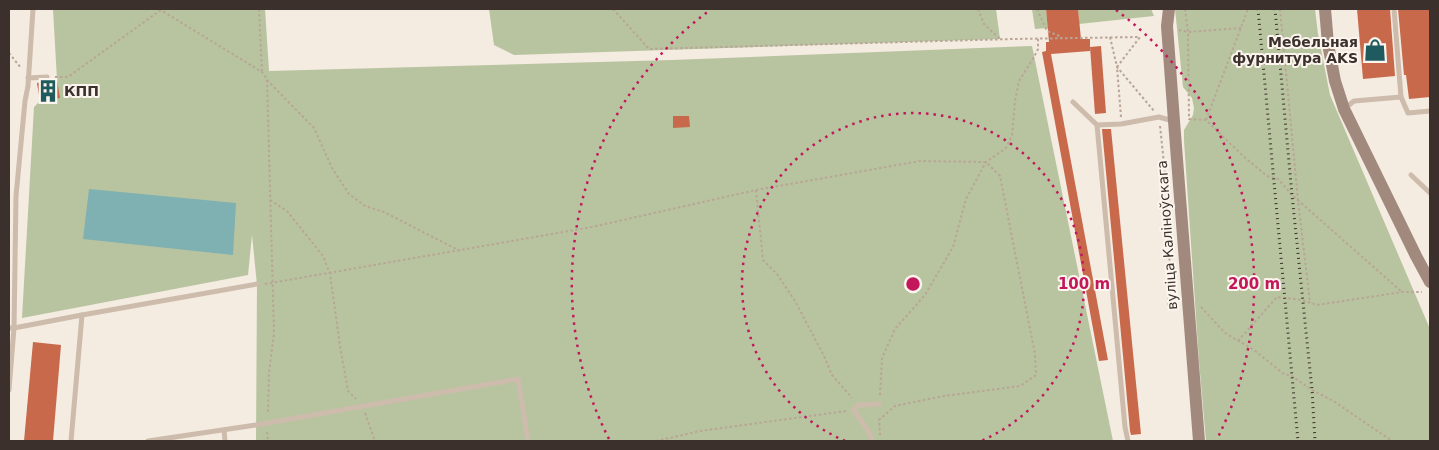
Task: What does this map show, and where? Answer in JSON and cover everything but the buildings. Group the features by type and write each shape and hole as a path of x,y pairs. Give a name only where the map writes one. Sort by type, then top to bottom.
{"street":[{"name":"вуліца Каліноўскага","path":"1163,9 1167,26 1199,441"},
{"name":"вуліца Каліноўскага","path":"1167,26 1169,9"},
{"path":"1325,9 1328,44 1335,81 1344,109 1416,256 1427,288"}],"lane":[{"path":"9,390 12,228 24,101 28,78 33,9"},
{"path":"1394,9 1401,97 1408,113 1430,111"},
{"path":"28,78 47,77"},
{"path":"1344,109 1354,101 1401,97"},
{"path":"1073,102 1097,125 1125,427 1128,441"},
{"path":"1097,125 1121,124 1159,117 1174,121"},
{"path":"1411,175 1430,193"},
{"path":"9,196 16,196"},
{"path":"11,328 257,284"},
{"path":"71,441 82,315"},
{"path":"148,441 224,430 518,379 528,441"},
{"path":"872,441 856,407 879,404"},
{"path":"224,430 225,441"}],"path":[{"path":"47,77 68,77 161,9 262,72 314,128 332,168 349,194 365,206 384,212 460,251"},
{"path":"259,9 262,72"},
{"path":"613,9 649,49 1140,36 1117,67"},
{"path":"978,9 984,24 1000,39"},
{"path":"1037,9 1047,31 1064,38"},
{"path":"1186,9 1189,119 1206,120 1267,176 1278,179 1298,200 1402,292"},
{"path":"1206,120 1248,9"},
{"path":"1280,9 1310,303"},
{"path":"1167,26 1188,32 1242,28"},
{"path":"1110,37 1117,67 1121,124"},
{"path":"257,284 273,284 592,227 756,190 920,161 986,162 1000,176 1035,354 1036,375 1020,386 944,396 895,406 879,404 882,358 895,329 925,295 953,247 966,199 986,162 1006,148 1012,136 1019,80 1038,49 1038,38"},
{"path":"9,53 28,78"},
{"path":"1117,67 1159,117 1165,173"},
{"path":"267,79 274,332 269,373 268,441"},
{"path":"656,441 700,431 856,407 832,374 795,300 777,274 763,260 756,190"},
{"path":"270,200 287,210 323,256 330,274 348,391 362,406 374,441"},
{"path":"1168,307 1170,239"},
{"path":"1238,341 1277,297 1285,297 1318,305 1427,288"},
{"path":"1201,307 1225,334 1254,350 1284,374 1292,376 1312,390 1335,402 1392,441"},
{"path":"881,441 879,420 895,406"},
{"path":"874,427 880,435"}],"green space":[{"path":"53,9 265,9 269,71 672,60 1032,46 1113,441 256,441 257,285 252,235 248,275 22,318 34,107 40,101 37,83 57,80"},
{"path":"489,9 996,9 1000,39 514,55 494,45"},
{"path":"1032,9 1046,9 1048,28 1035,29"},
{"path":"1078,9 1151,9 1154,16 1079,24"},
{"path":"1175,9 1315,9 1330,95 1430,329 1430,441 1206,441 1184,141 1184,130 1193,115 1194,108 1192,98 1183,87"}],"water":[{"path":"89,189 236,203 233,255 83,239"}],"railway":[{"path":"1258,9 1298,441"},
{"path":"1275,9 1312,390 1315,441"}],"place":[{"name":"Мебельная фурнитура AKS","path":"1375,50"},
{"name":"КПП","path":"48,91"}]}
